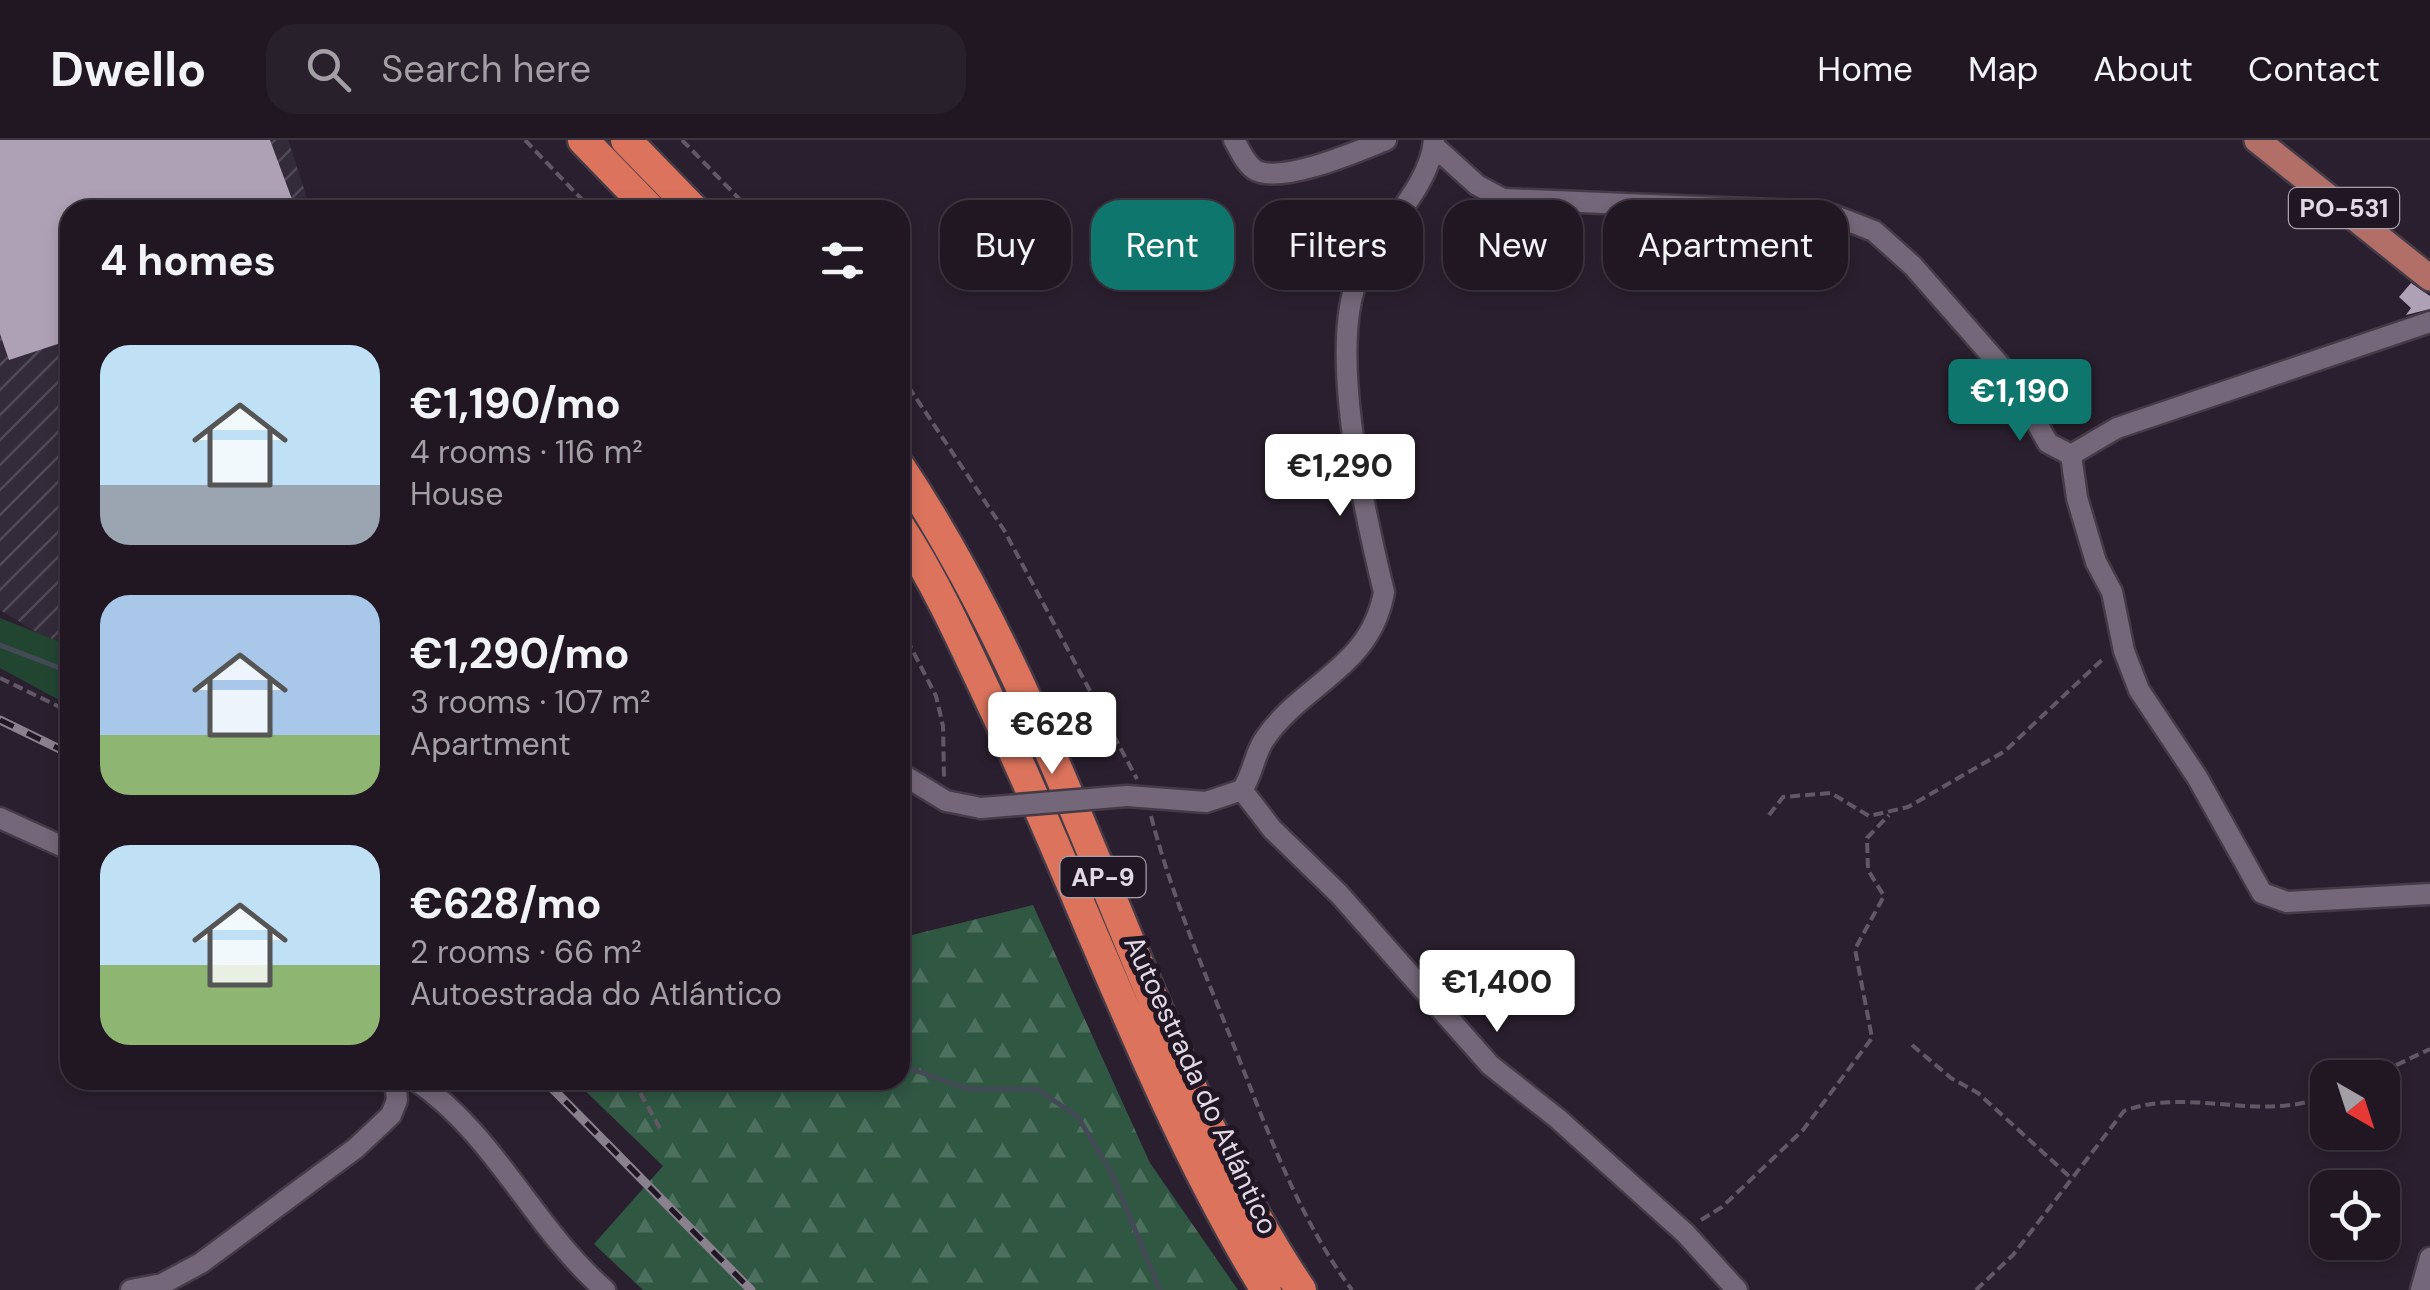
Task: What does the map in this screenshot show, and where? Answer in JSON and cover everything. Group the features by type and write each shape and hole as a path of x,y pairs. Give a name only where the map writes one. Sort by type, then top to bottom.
{"highway":[{"path":"583,140 641,200"},
{"path":"626,140 684,200"},
{"name":"Autoestrada do Atlántico","path":"910,484 976,594 1012,664 1177,1058 1234,1175 1300,1290"},
{"name":"Autoestrada do Atlántico","path":"910,543 930,574 1010,741 1153,1070 1231,1233 1266,1290"}],"main road":[{"name":"PO-531","path":"2256,140 2430,278"},
{"name":"PO-531","path":"2276,140 2430,266"}],"street":[{"path":"1234,140 1248,165 1269,173 1315,166 1386,140"},
{"path":"1434,143 1466,176 1503,200 1825,212 1874,232 1912,266 2012,379 2048,442 2071,454"},
{"path":"910,780 946,801 981,808 1137,796 1206,802 1242,790 1263,741 1342,668 1368,638 1381,610 1384,592 1356,473 1347,315 1359,275 1430,163 1434,143"},
{"path":"2071,454 2117,428 2430,322"},
{"path":"2071,454 2078,498 2096,562 2112,592 2124,651 2138,690 2197,777 2262,894 2286,902 2430,894"},
{"path":"1242,790 1272,829 1340,894 1490,1065 1557,1118 1684,1233 1737,1290"},
{"path":"0,818 60,845"},
{"path":"131,1290 162,1284 202,1263 364,1142 391,1114 397,1100 396,1090"},
{"path":"428,1090 463,1120 520,1187 562,1247 605,1290"},
{"path":"2421,1290 2430,1258"}],"path":[{"path":"525,140 582,200"},
{"path":"682,140 740,200"},
{"path":"910,389 1004,530 1137,796 1270,1137 1304,1213 1352,1290"},
{"path":"910,645 936,696 943,726 946,801"},
{"path":"1768,815 1783,797 1810,793 1831,793 1869,816 1889,815 1933,796 2005,751 2088,670 2105,657 2124,651"},
{"path":"0,678 60,707"},
{"path":"1684,1233 1722,1207 1792,1142 1872,1038 1855,949 1884,896 1868,870 1868,838 1889,815"},
{"path":"1912,1045 1951,1078 1978,1092 2070,1177"},
{"path":"2400,1063 2430,1049"},
{"path":"638,1090 660,1130"},
{"path":"1976,1290 2012,1255 2124,1110 2149,1101 2242,1109 2310,1103"}],"shaded area":[{"path":"0,140 288,140 308,200 60,200 60,643 0,610"}],"green space":[{"path":"0,618 60,642 60,701 0,668"},
{"path":"1033,905 1150,1163 1238,1290 643,1290 594,1244 663,1166 584,1090 910,1090 910,936"}],"building":[{"path":"0,140 270,140 292,200 60,200 60,343 9,360 0,334"},
{"path":"2411,283 2430,296 2430,309 2406,315 2411,308 2399,297"}],"waterway":[{"path":"0,645 60,668"},
{"path":"910,1069 968,1089 1037,1089 1078,1117 1112,1174 1160,1290"}],"railway":[{"path":"0,720 60,749"},
{"path":"554,1090 751,1290"}]}
